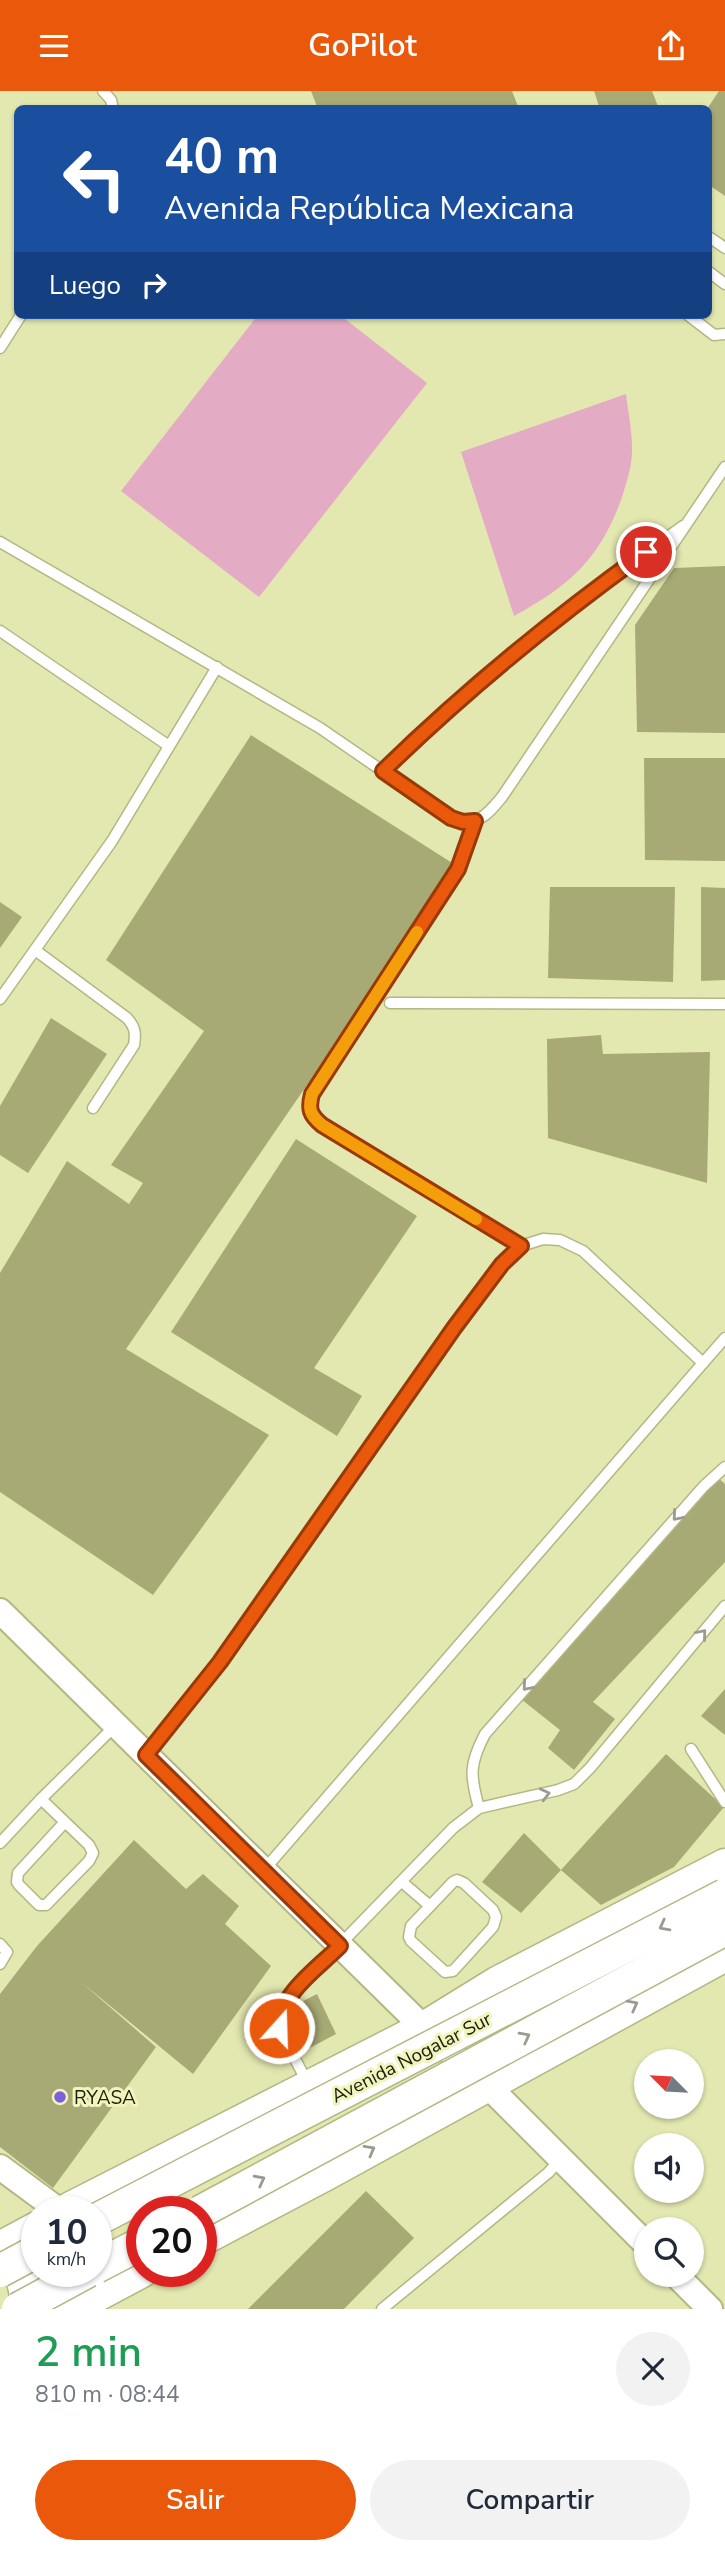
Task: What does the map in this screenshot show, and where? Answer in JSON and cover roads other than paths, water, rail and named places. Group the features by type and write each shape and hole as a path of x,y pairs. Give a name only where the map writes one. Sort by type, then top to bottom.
{"highway":[{"path":"94,2196 424,2028 497,1983 725,1865"},
{"name":"Avenida Nogalar Sur","path":"112,2212 725,1895"},
{"name":"Avenida Nogalar Sur","path":"217,2203 725,1929"},
{"path":"575,1944 562,1972 560,1981 563,1994 577,2011 586,2017 603,2021"},
{"path":"217,2232 725,1955"},
{"path":"488,2086 482,2063 479,2028 497,1983"},
{"path":"402,2132 421,2101 428,2077 424,2028"},
{"path":"310,2087 326,2102 338,2136 336,2153 326,2174"},
{"path":"0,2256 21,2240"},
{"path":"0,2256 21,2253"},
{"path":"0,2256 17,2266 24,2280 27,2309"},
{"path":"71,2309 126,2279"},
{"path":"42,2309 51,2287"},
{"path":"18,2309 59,2287"}],"street":[{"path":"0,1611 424,2028 488,2086 634,2232"},
{"path":"0,2167 40,2196"},
{"path":"0,2188 21,2203"},
{"path":"688,2287 710,2309"}],"lane":[{"path":"0,348 18,319"},
{"path":"693,319 715,335 725,334"},
{"path":"0,542 320,728 451,818 463,822 475,821 488,814 502,797 725,467"},
{"path":"383,771 439,716 497,666 584,597 687,523"},
{"path":"0,631 169,746"},
{"path":"0,999 112,841 217,667"},
{"path":"475,821 458,869 312,1094 308,1107 313,1117 322,1125 521,1246"},
{"path":"35,950 127,1018 134,1027 134,1045 93,1108"},
{"path":"390,1003 725,1004"},
{"path":"146,1755 220,1662 454,1328 502,1264 521,1246 543,1239 560,1240 583,1251 703,1363"},
{"path":"264,1870 725,1338"},
{"path":"478,1808 471,1769 474,1754 485,1734 704,1486 725,1467"},
{"path":"310,2087 279,2028 279,2016 292,1994 453,1828 478,1808 574,1784 725,1606"},
{"path":"0,1843 41,1798 116,1725"},
{"path":"691,1749 725,1802"},
{"path":"41,1798 89,1845 92,1849 92,1857 46,1905 42,1905 36,1903 19,1885 18,1873 65,1822"},
{"path":"457,1880 464,1883 495,1914 493,1927 453,1971 442,1970 409,1937 411,1926 430,1906 457,1880"},
{"path":"402,1882 430,1906"},
{"path":"0,1944 7,1952 0,1964"},
{"path":"382,2309 548,2173 561,2159"}],"place":[{"name":"RYASA","path":"60,2097"}]}
